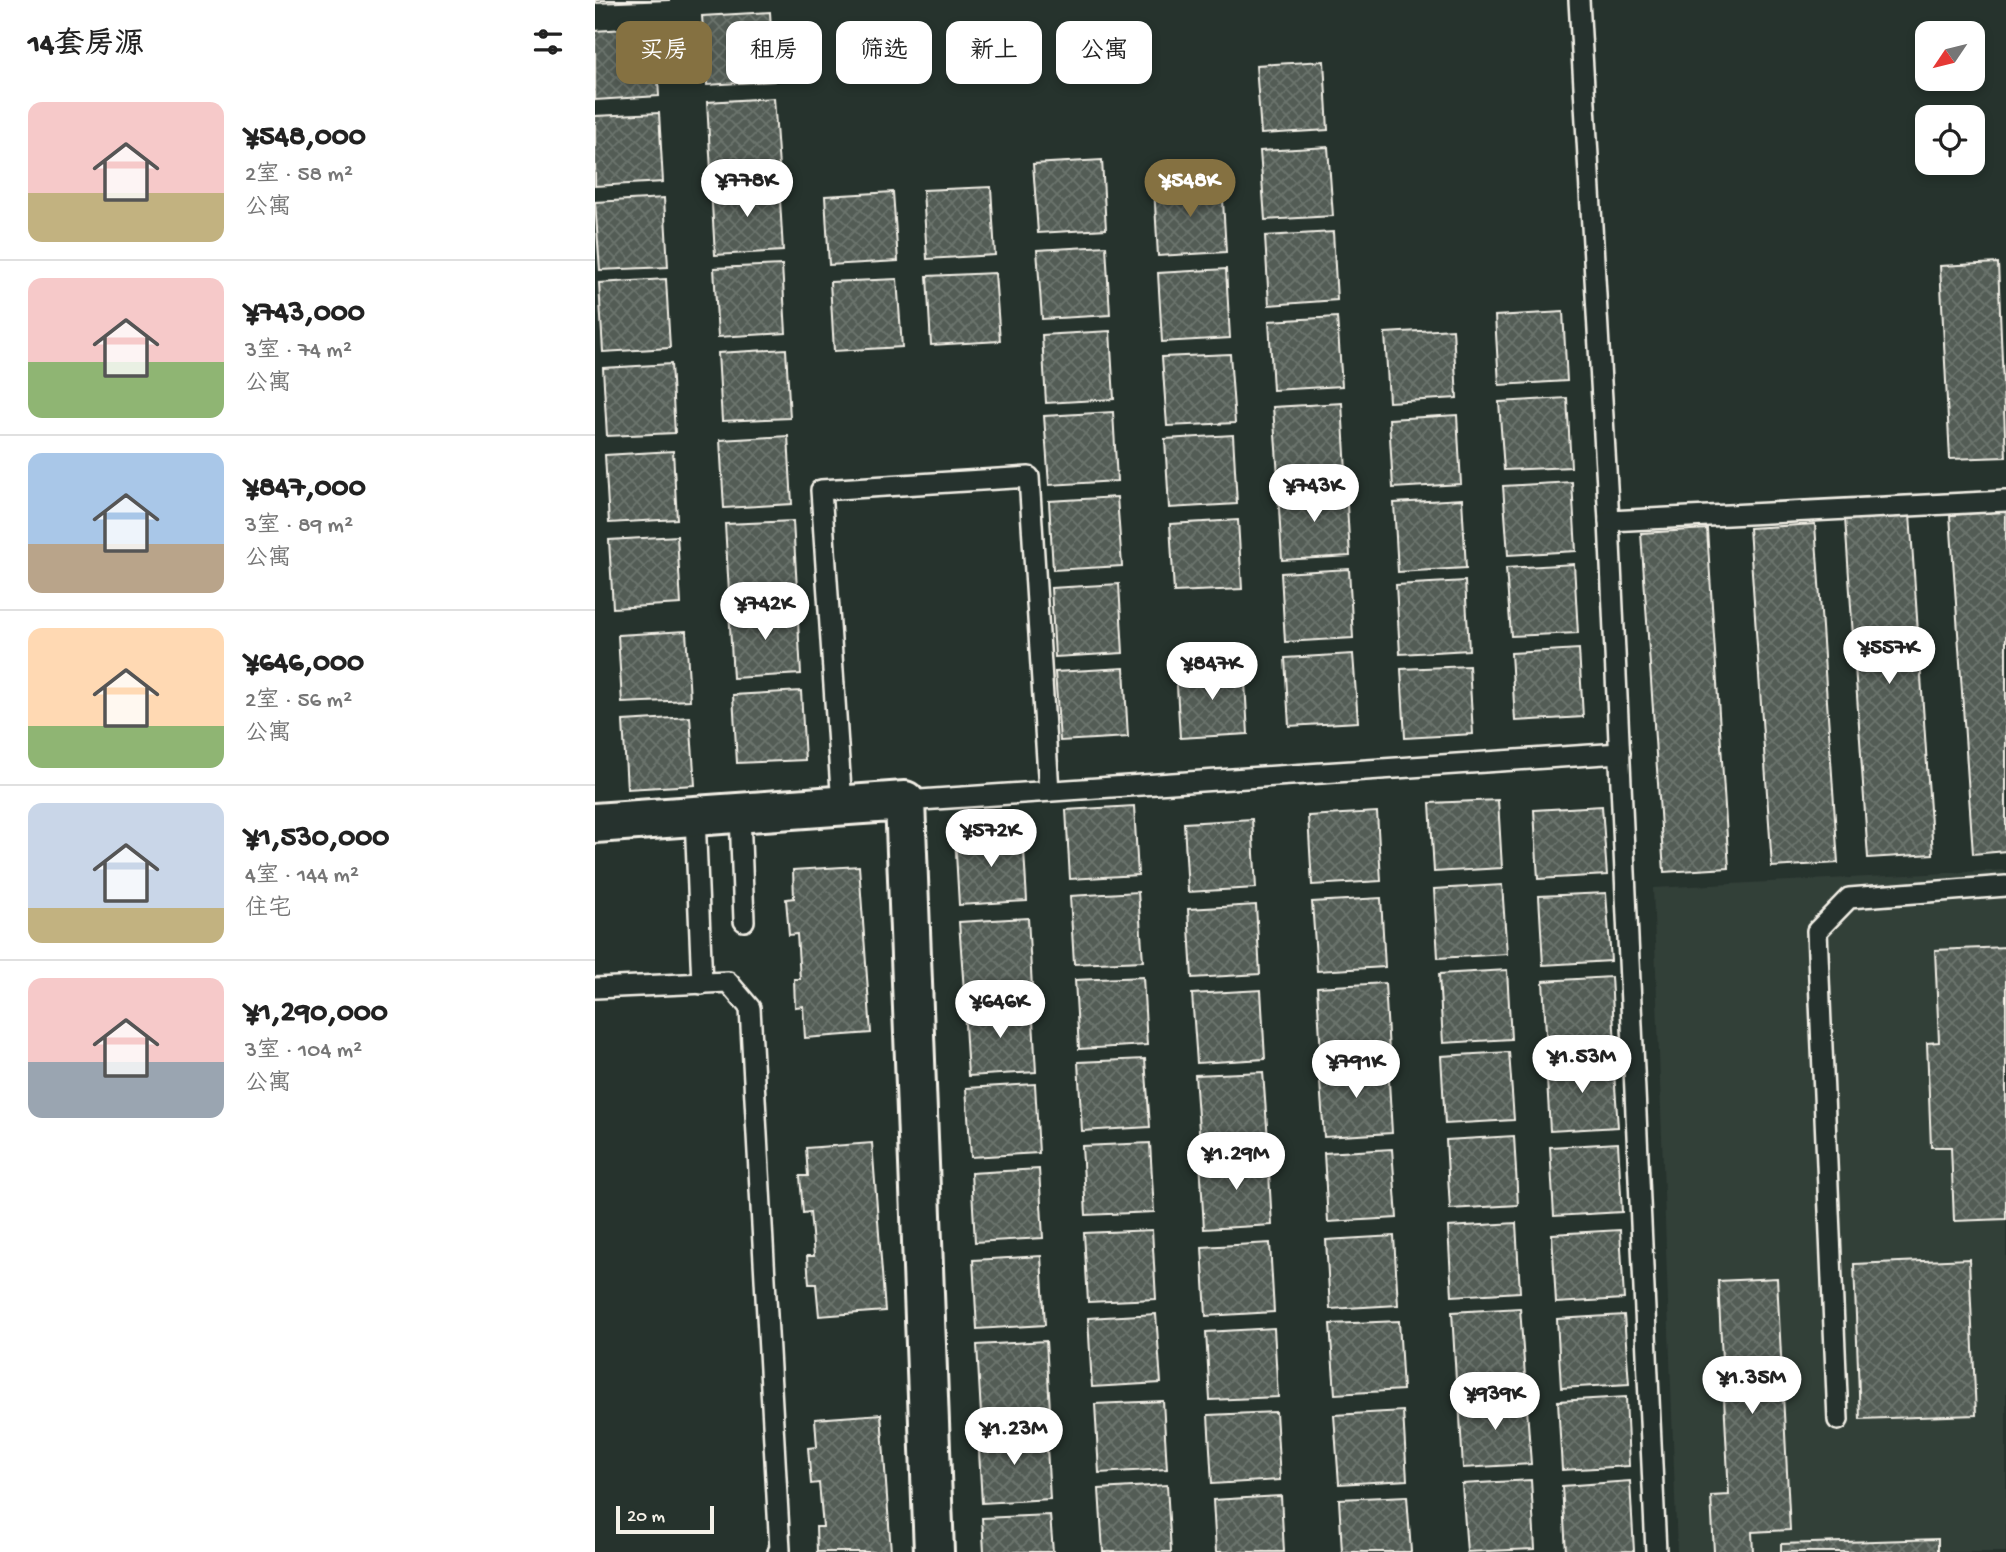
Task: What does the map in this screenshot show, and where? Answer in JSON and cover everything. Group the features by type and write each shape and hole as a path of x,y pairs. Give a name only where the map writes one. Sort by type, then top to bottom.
{"street":[{"path":"595,822 905,801 934,1552"}],"lane":[{"path":"1579,0 1609,522 1656,1552"},
{"path":"842,806 821,490 1029,477 1049,791"},
{"path":"1609,522 2006,500"},
{"path":"905,801 1619,752"},
{"path":"740,813 744,921"},
{"path":"695,816 702,984"},
{"path":"1838,1420 1817,931 1849,898 2006,886"},
{"path":"595,988 727,982 750,1008 780,1550 778,1552"}],"shaded area":[{"path":"2006,870 2006,1552 1677,1552 1653,888"}],"building":[{"path":"595,0 670,0 595,3"},
{"path":"770,12 771,21 726,21 726,84 707,85 712,84 712,21 702,21 702,16"},
{"path":"616,30 616,84 658,84 659,96 595,100 595,31"},
{"path":"1324,61 1328,130 1261,134 1256,65"},
{"path":"774,98 779,167 711,171 707,102"},
{"path":"659,113 663,182 595,186 595,116"},
{"path":"1328,147 1333,216 1265,220 1260,151"},
{"path":"1102,160 1106,229 1038,233 1033,164"},
{"path":"779,183 783,251 715,255 711,187"},
{"path":"1222,183 1226,252 1158,256 1154,187"},
{"path":"991,187 995,255 927,259 923,190"},
{"path":"893,192 898,261 829,265 825,196"},
{"path":"664,198 668,267 600,270 595,202"},
{"path":"1333,232 1337,300 1269,305 1265,236"},
{"path":"1106,246 1110,315 1042,319 1037,250"},
{"path":"1998,263 2006,457 1950,459 1940,266"},
{"path":"782,265 786,333 718,337 714,268"},
{"path":"1226,269 1230,338 1162,342 1158,273"},
{"path":"995,273 1000,341 931,345 927,276"},
{"path":"666,279 670,348 603,352 599,283"},
{"path":"897,279 902,347 834,351 830,282"},
{"path":"1563,312 1567,381 1499,385 1495,316"},
{"path":"1337,317 1342,386 1273,390 1269,321"},
{"path":"1453,329 1457,398 1389,402 1385,333"},
{"path":"1110,331 1114,399 1046,403 1042,335"},
{"path":"786,349 790,418 722,421 718,353"},
{"path":"1230,354 1235,423 1167,426 1162,357"},
{"path":"671,364 675,433 607,436 603,368"},
{"path":"1567,398 1571,467 1504,470 1499,402"},
{"path":"1342,403 1346,472 1278,476 1273,407"},
{"path":"1113,412 1117,481 1049,485 1044,416"},
{"path":"1457,415 1461,484 1393,488 1389,419"},
{"path":"1233,435 1237,504 1169,508 1165,439"},
{"path":"788,436 792,504 724,508 720,440"},
{"path":"673,451 677,519 609,523 605,455"},
{"path":"1572,482 1576,551 1508,555 1503,486"},
{"path":"1346,488 1350,556 1282,560 1278,491"},
{"path":"1117,497 1122,566 1053,570 1049,501"},
{"path":"1462,499 1466,568 1398,572 1394,503"},
{"path":"2006,511 2006,851 1973,854 1950,515"},
{"path":"1910,514 1933,854 1868,858 1845,518"},
{"path":"1238,520 1242,589 1174,592 1170,524"},
{"path":"793,521 797,589 729,593 725,524"},
{"path":"1815,524 1838,863 1772,867 1749,528"},
{"path":"1707,529 1729,868 1664,872 1641,533"},
{"path":"677,536 681,604 613,608 609,540"},
{"path":"1574,564 1578,633 1511,636 1506,568"},
{"path":"1349,569 1353,638 1285,642 1281,573"},
{"path":"1465,581 1469,650 1400,654 1396,585"},
{"path":"1119,584 1123,653 1055,657 1051,588"},
{"path":"797,605 801,674 733,678 729,609"},
{"path":"686,631 690,700 622,703 618,635"},
{"path":"1579,649 1583,717 1515,721 1511,653"},
{"path":"1353,654 1358,722 1289,726 1285,658"},
{"path":"1244,665 1248,734 1180,738 1176,669"},
{"path":"1469,666 1473,734 1405,738 1401,669"},
{"path":"1124,668 1128,737 1060,741 1055,672"},
{"path":"801,691 805,760 737,763 733,695"},
{"path":"690,717 695,785 627,789 623,721"},
{"path":"1498,800 1502,868 1434,872 1430,803"},
{"path":"1134,806 1138,875 1070,879 1066,810"},
{"path":"1602,806 1607,875 1538,879 1534,810"},
{"path":"1377,812 1381,881 1312,885 1308,816"},
{"path":"1252,819 1256,888 1188,892 1184,823"},
{"path":"1023,833 1027,901 959,905 955,836"},
{"path":"859,866 871,1033 805,1038 803,1006 795,1007 794,979 800,979 797,934 789,935 786,899 794,898 793,870"},
{"path":"1502,885 1507,954 1438,958 1434,889"},
{"path":"1138,892 1143,961 1074,964 1070,896"},
{"path":"1606,893 1611,961 1543,965 1539,896"},
{"path":"1381,898 1385,967 1317,971 1312,902"},
{"path":"1256,905 1260,974 1192,978 1188,909"},
{"path":"1028,918 1032,987 964,991 959,922"},
{"path":"2006,947 2006,1219 1954,1221 1951,1147 1931,1147 1927,1043 1939,1042 1935,950"},
{"path":"1507,970 1511,1039 1443,1043 1439,974"},
{"path":"1143,977 1147,1045 1079,1049 1075,980"},
{"path":"1611,977 1615,1046 1547,1050 1543,981"},
{"path":"1385,983 1389,1052 1321,1055 1317,987"},
{"path":"1261,990 1265,1059 1197,1063 1192,994"},
{"path":"1032,1003 1036,1072 968,1076 964,1007"},
{"path":"1509,1052 1514,1120 1445,1124 1441,1056"},
{"path":"1145,1059 1150,1127 1082,1131 1078,1062"},
{"path":"1613,1059 1618,1127 1550,1131 1546,1062"},
{"path":"1388,1064 1392,1133 1324,1137 1319,1068"},
{"path":"1263,1072 1268,1140 1200,1144 1195,1075"},
{"path":"1035,1084 1039,1153 971,1157 966,1088"},
{"path":"1514,1136 1518,1205 1450,1209 1446,1140"},
{"path":"872,1143 885,1311 819,1316 816,1284 809,1284 807,1256 814,1256 810,1212 803,1213 800,1176 808,1176 806,1148"},
{"path":"1150,1143 1154,1212 1086,1215 1082,1146"},
{"path":"1618,1143 1622,1212 1554,1216 1550,1147"},
{"path":"1392,1149 1397,1218 1328,1222 1324,1153"},
{"path":"1268,1156 1272,1225 1204,1229 1200,1160"},
{"path":"1039,1169 1043,1238 975,1242 971,1173"},
{"path":"1516,1223 1520,1292 1452,1296 1448,1227"},
{"path":"1152,1230 1156,1299 1088,1302 1084,1233"},
{"path":"1620,1230 1624,1299 1556,1303 1552,1234"},
{"path":"1394,1236 1398,1305 1330,1309 1326,1240"},
{"path":"1270,1243 1274,1312 1206,1316 1202,1247"},
{"path":"1041,1256 1045,1325 977,1329 973,1260"},
{"path":"1969,1259 1976,1415 1860,1419 1854,1264"},
{"path":"1777,1278 1790,1530 1752,1532 1753,1552 1714,1552 1711,1496 1729,1495 1718,1281"},
{"path":"1520,1308 1525,1376 1456,1380 1452,1312"},
{"path":"1156,1314 1161,1383 1092,1387 1088,1318"},
{"path":"1624,1315 1629,1384 1561,1388 1557,1319"},
{"path":"1399,1321 1403,1390 1335,1394 1330,1324"},
{"path":"1274,1328 1278,1397 1210,1400 1206,1332"},
{"path":"1046,1341 1050,1410 981,1414 977,1345"},
{"path":"1526,1395 1531,1464 1463,1468 1459,1400"},
{"path":"1626,1397 1629,1466 1562,1470 1558,1401"},
{"path":"1163,1401 1167,1469 1099,1473 1095,1404"},
{"path":"1403,1411 1407,1480 1339,1484 1334,1415"},
{"path":"1276,1412 1280,1480 1212,1484 1208,1415"},
{"path":"881,1414 891,1552 817,1552 816,1527 823,1527 819,1483 811,1484 808,1448 817,1447 815,1419"},
{"path":"1046,1430 1050,1499 982,1503 978,1434"},
{"path":"1531,1480 1535,1549 1467,1552 1462,1484"},
{"path":"1630,1481 1634,1551 1566,1552 1562,1486"},
{"path":"1167,1485 1171,1552 1103,1552 1099,1489"},
{"path":"1281,1496 1284,1552 1216,1552 1213,1500"},
{"path":"1407,1496 1411,1552 1342,1552 1339,1499"},
{"path":"1050,1515 1053,1552 984,1552 982,1518"},
{"path":"1938,1539 1938,1552 1781,1552 1781,1544"}]}
